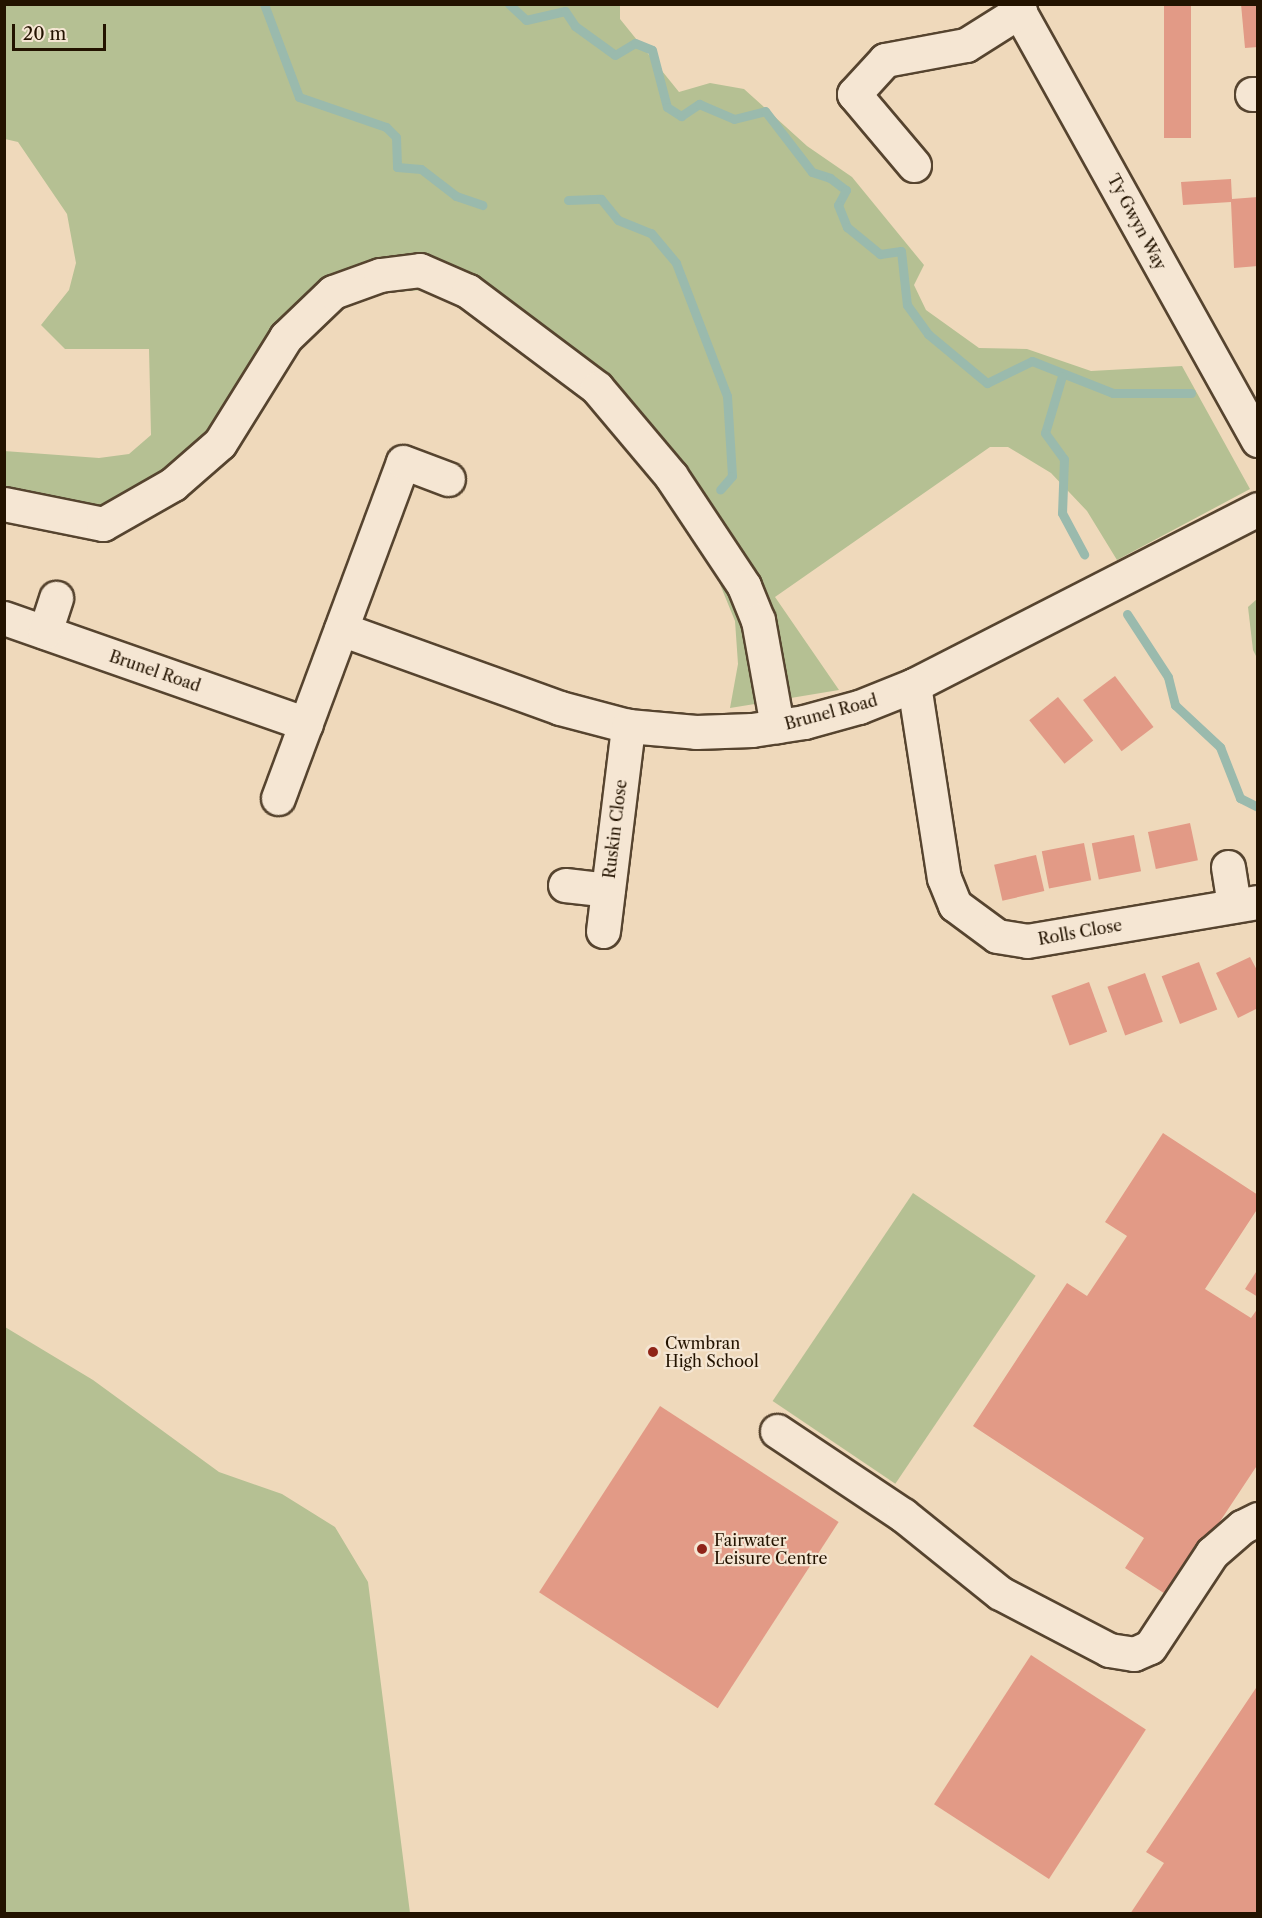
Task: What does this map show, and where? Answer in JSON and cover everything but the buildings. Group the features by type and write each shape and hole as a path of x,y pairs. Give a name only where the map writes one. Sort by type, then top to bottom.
{"street":[{"path":"914,165 854,94 885,60 966,45 1017,8"},
{"name":"Ty Gwyn Way","path":"1017,8 1257,440"},
{"path":"4,504 103,524 173,484 220,443 286,338 333,292 380,275 420,270 468,291 597,388 671,476 744,586 758,620 777,726"},
{"path":"278,798 404,462 447,479"},
{"name":"Brunel Road","path":"341,629 560,708 628,726 696,732 777,726 859,707 914,685 1257,509"},
{"path":"45,632 56,598"},
{"name":"Brunel Road","path":"4,618 306,724"},
{"name":"Rolls Close","path":"914,685 944,878 956,904 997,936 1027,941 1246,904"},
{"name":"Ruskin Close","path":"603,931 628,726"},
{"path":"1228,867 1246,904"},
{"path":"565,885 608,890"},
{"path":"777,1431 903,1515 1000,1593 1043,1612 1109,1650 1134,1654 1150,1647 1212,1553 1242,1527 1257,1519"}],"green space":[{"path":"620,4 620,19 679,92 710,83 744,89 807,146 852,177 924,265 914,285 926,310 979,348 1027,349 1091,371 1182,366 1250,489 1117,560 1087,511 1051,473 1008,447 990,447 775,597 839,690 730,708 738,664 735,621 717,577 652,472 581,391 472,307 423,290 369,294 319,319 266,391 107,530 5,495 4,451 99,458 129,454 151,435 149,349 65,349 41,325 69,290 76,263 67,214 18,142 5,139 5,5"},
{"path":"1257,599 1257,658 1253,650 1248,607"},
{"path":"913,1193 1036,1276 895,1484 773,1401"},
{"path":"5,1327 93,1380 219,1472 282,1494 335,1527 368,1582 410,1913 5,1913"}],"waterway":[{"path":"264,4 299,97 386,127 396,137 397,167 421,169 456,196 482,205"},
{"path":"509,4 526,20 565,11 575,26 615,55 635,43 652,50 667,107 681,116 699,104 734,119 765,111 812,172 830,178 846,190 838,205 847,227 880,254 901,251 907,305 928,334 987,383 1032,361 1113,393 1191,393"},
{"path":"568,200 601,199 618,220 651,233 676,263 727,396 732,476 720,490"},
{"path":"1062,376 1045,433 1064,459 1062,513 1084,554"},
{"path":"1127,614 1168,677 1175,705 1220,747 1240,798 1258,807"}],"place":[{"name":"Cwmbran High School","path":"653,1352"},
{"name":"Fairwater Leisure Centre","path":"702,1549"}]}
